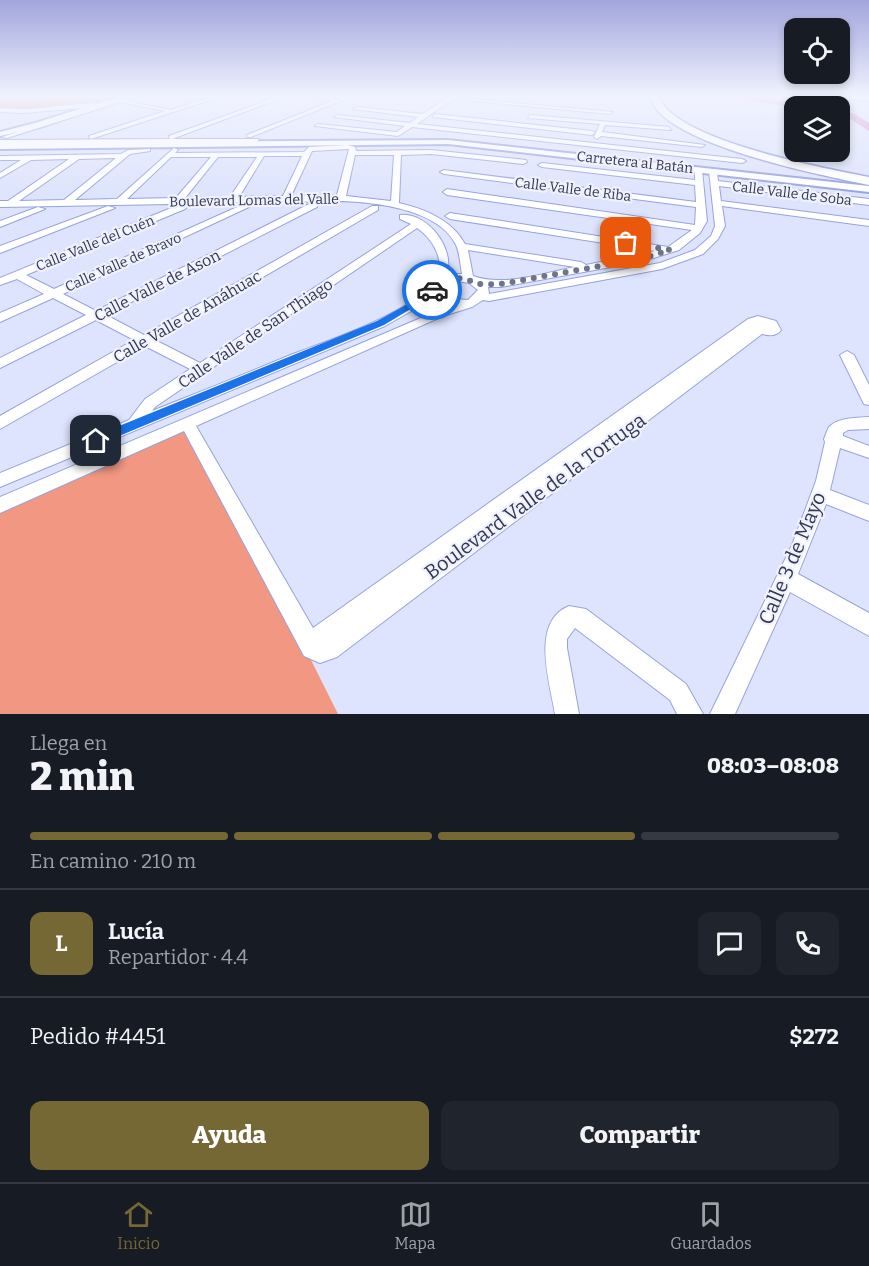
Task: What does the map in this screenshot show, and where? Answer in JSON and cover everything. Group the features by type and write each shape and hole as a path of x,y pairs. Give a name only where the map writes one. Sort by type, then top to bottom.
{"highway":[{"path":"693,129 714,140 767,157 869,181"},
{"path":"713,129 736,141 869,174"}],"street":[{"path":"0,134 16,129"},
{"path":"0,140 32,129"},
{"path":"86,138 114,129"},
{"path":"156,142 191,129"},
{"path":"249,136 266,129"},
{"path":"351,129 398,134 405,129"},
{"path":"450,129 742,161"},
{"path":"486,146 496,129"},
{"path":"486,146 505,129"},
{"path":"555,129 702,145"},
{"path":"594,145 597,129"},
{"path":"0,140 156,142 257,140"},
{"name":"Carretera al Batán","path":"0,146 156,142 434,142 869,188"},
{"path":"286,199 309,149 313,147 352,148 341,198"},
{"path":"67,202 132,150 174,150 120,201"},
{"path":"395,205 398,152"},
{"path":"351,153 441,153 523,162 536,166 700,183"},
{"path":"441,153 451,232"},
{"path":"233,200 262,154"},
{"path":"170,155 307,154"},
{"path":"180,204 216,155"},
{"path":"0,158 124,156"},
{"path":"0,176 31,157"},
{"path":"11,203 77,157"},
{"path":"523,162 536,160 536,166"},
{"path":"482,296 489,298 599,272 670,250 687,240 699,228 703,215 698,170"},
{"path":"461,246 584,267 611,275 662,266 699,252 718,231 721,218 713,171"},
{"name":"Calle Valle de Riba","path":"444,172 718,200 869,223"},
{"name":"Calle Valle de Soba","path":"714,183 869,202"},
{"name":"Boulevard Lomas del Valle","path":"0,210 111,208 233,200 341,198 395,205 420,214 451,232 461,246 468,278"},
{"name":"Boulevard Lomas del Valle","path":"0,204 120,201 375,208 418,223 443,248 444,272 436,285"},
{"name":"Calle Valle del Cuén","path":"0,282 180,204"},
{"path":"448,204 699,228"},
{"path":"448,204 670,250"},
{"name":"Calle Valle de Ason","path":"0,364 314,205"},
{"name":"Calle Valle de Bravo","path":"0,318 247,206"},
{"path":"0,250 111,208"},
{"name":"Calle Valle de Anáhuac","path":"0,423 375,208"},
{"path":"0,224 41,210"},
{"name":"Calle Valle de San Thiago","path":"75,472 92,458 128,438 134,432 135,425 150,403 418,223"},
{"path":"479,284 501,284 584,267"},
{"path":"18,275 201,369"},
{"path":"0,480 381,323 416,303 436,285 449,278 468,278 484,290 482,296 468,304 439,313 0,505"},
{"path":"436,285 439,300 447,303 468,304"},
{"name":"Boulevard Valle de la Tortuga","path":"187,423 312,648 320,652 329,649 756,327"},
{"path":"847,356 869,400"},
{"path":"151,418 158,436"},
{"path":"869,423 841,426 836,430 832,440 869,452"},
{"name":"Calle 3 de Mayo","path":"722,714 801,547 820,494 832,440"},
{"path":"820,494 869,513"},
{"path":"787,579 869,625"},
{"path":"567,714 556,636 569,617 578,617 678,692 691,714"}],"shaded area":[{"path":"187,427 338,714 0,714 0,508"}],"way so far":[{"path":"432,290 440,280 449,278 468,278 479,284 501,284 644,258 670,250 626,243"}],"route":[{"path":"96,441 381,323 416,303 432,290"}]}
